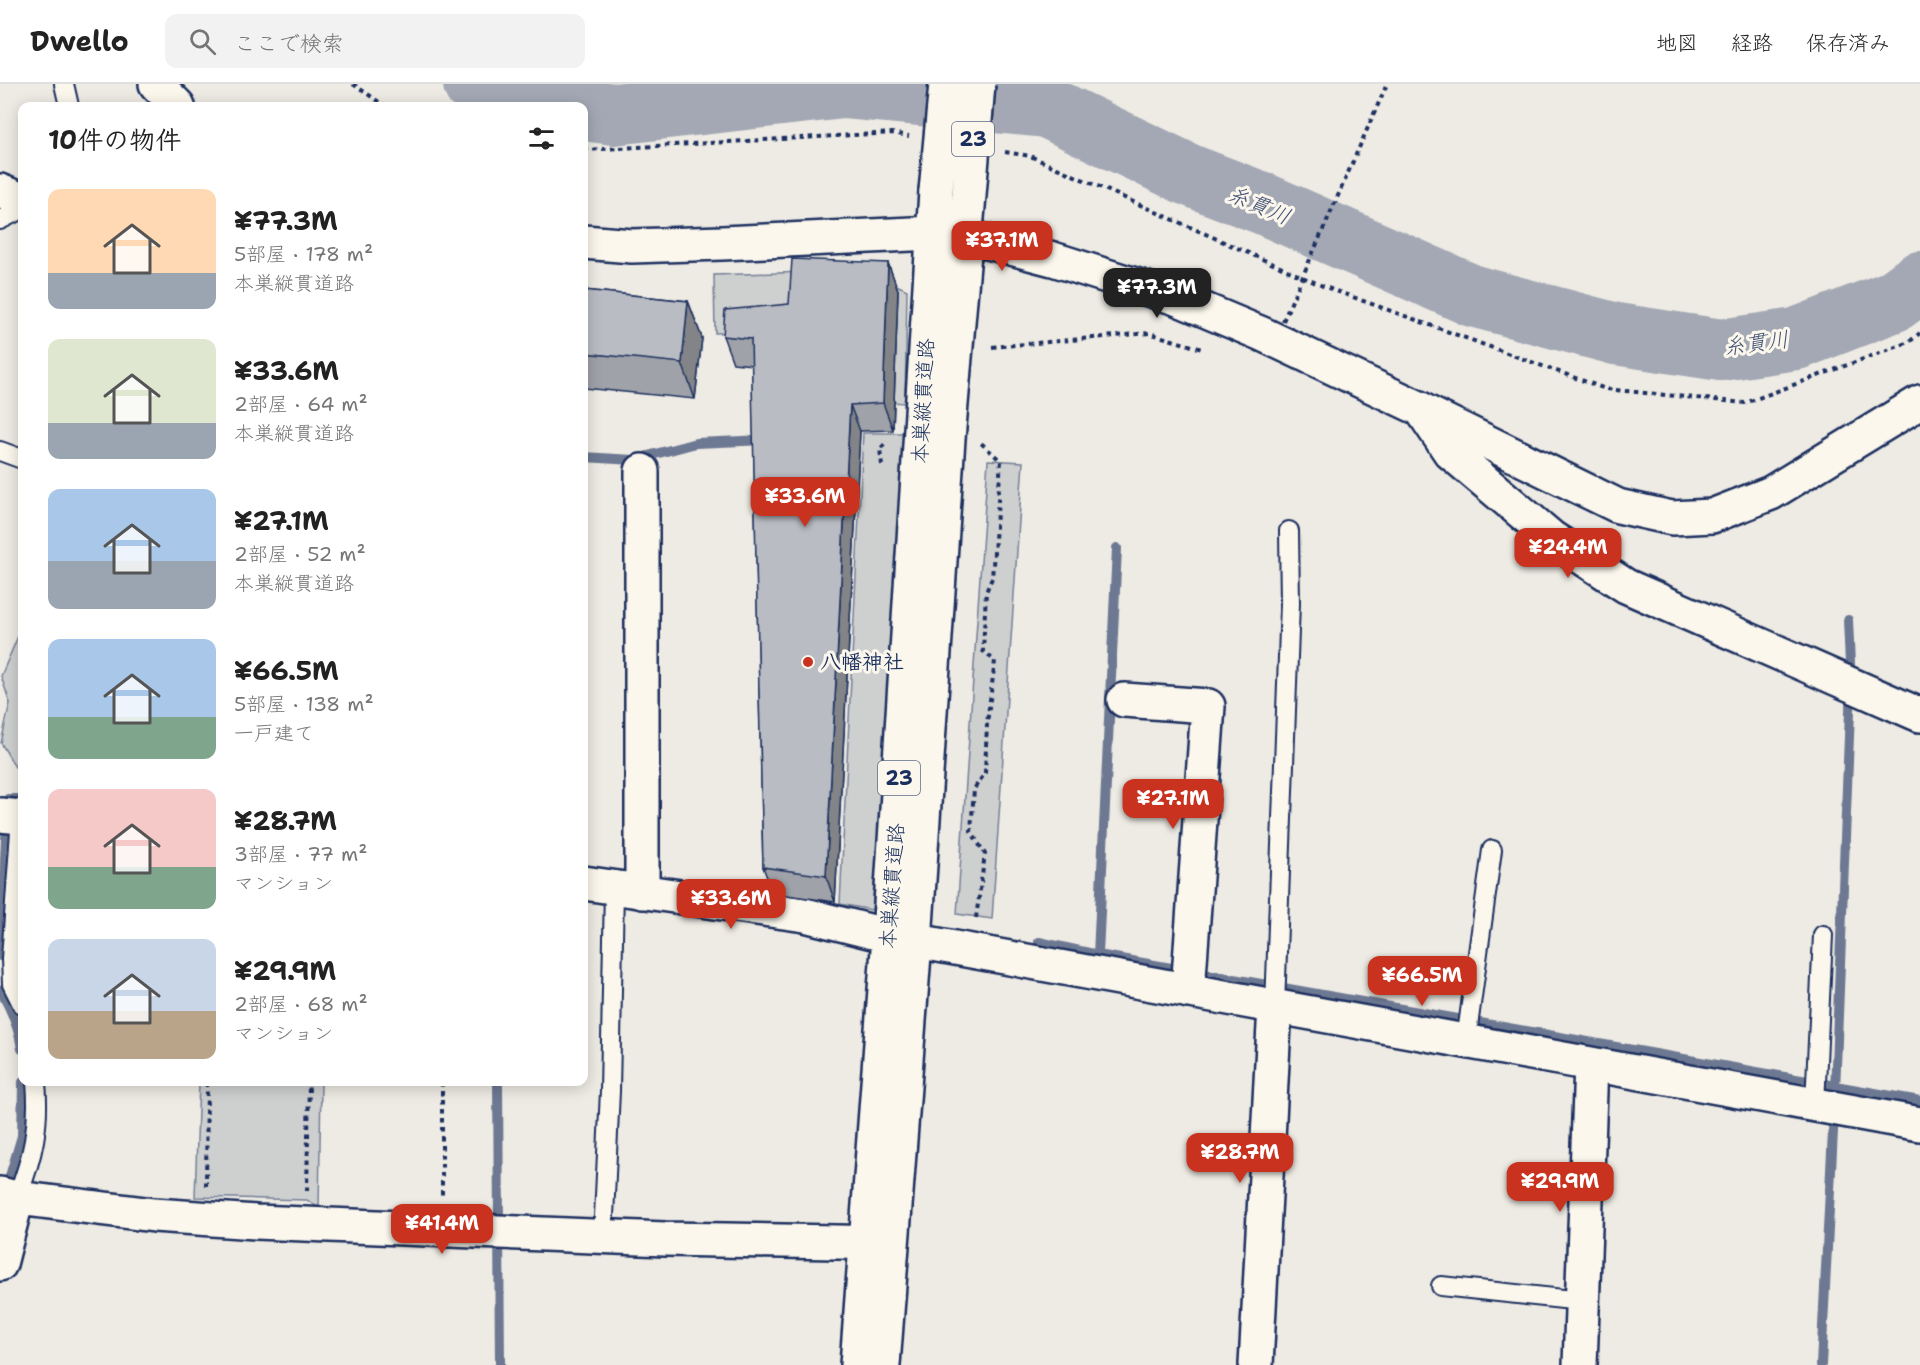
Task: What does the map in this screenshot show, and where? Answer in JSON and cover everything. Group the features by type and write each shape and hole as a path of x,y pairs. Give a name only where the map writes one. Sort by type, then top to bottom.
{"street":[{"path":"156,84 174,102"},
{"name":"本巣縦貫道路","path":"902,939 933,232 946,84"},
{"name":"本巣縦貫道路","path":"857,1365 879,1243 902,939 978,84"},
{"path":"0,191 18,198"},
{"path":"588,242 632,246 933,232 965,236 1053,259 1176,298 1262,334 1618,506 1672,518 1712,516 1771,493 1920,402"},
{"path":"1420,409 1457,459 1552,538 1626,586 1920,715"},
{"path":"642,471 613,888 805,915 902,939 1920,1124"},
{"path":"1124,700 1208,706 1188,991"},
{"path":"1256,1365 1275,1006"},
{"path":"1580,1365 1591,1064"},
{"path":"0,1264 8,1196 154,1215 307,1224 603,1237 879,1243"},
{"name":"本巣縦貫道路","path":"879,1243 883,1365"}],"lane":[{"path":"64,84 68,102"},
{"path":"0,220 18,211"},
{"path":"0,451 18,458"},
{"path":"1275,1006 1290,603 1288,531"},
{"path":"14,817 11,959 12,984 18,996"},
{"path":"1466,1041 1492,850"},
{"path":"603,1237 610,1091 613,888"},
{"path":"1815,1104 1823,935"},
{"path":"8,1196 29,1166 39,1112 36,1086"},
{"path":"1442,1286 1582,1302"}],"path":[{"path":"353,84 380,102"},
{"path":"1283,321 1387,84"},
{"path":"588,150 892,133 915,137"},
{"path":"995,150 1030,156 1325,287 1606,389 1744,403 1909,342 1920,333"},
{"path":"992,347 1149,333 1204,349"},
{"path":"948,439 981,443 1001,461 992,578 986,592 983,651 995,661 987,723 985,773 974,789 971,831 985,854 972,952"},
{"path":"205,1217 207,1086"},
{"path":"307,1224 309,1086"},
{"path":"442,1086 443,1229"}],"shaded area":[{"path":"865,270 907,290 905,403 849,399 751,332 715,333 714,275"},
{"path":"863,433 907,433 890,699 872,910 840,904"},
{"path":"988,460 1023,462 992,919 957,914"},
{"path":"18,636 18,767 15,767 1,743 10,703 1,676"},
{"path":"199,1086 321,1086 319,1208 307,1200 195,1197"}],"building":[{"name":"八幡神社","path":"792,259 888,263 883,403 850,405 826,876 763,867 751,339 723,336 725,310 789,304"},
{"path":"588,290 688,301 682,363 588,353"}],"waterway":[{"name":"糸貫川","path":"474,84 494,96 535,102"},
{"name":"糸貫川","path":"588,111 614,114 843,88 1047,107 1189,175 1262,203 1473,296 1616,334 1721,350 1796,339 1894,301 1920,282"},
{"path":"588,457 633,460 696,443 766,440"},
{"path":"1098,955 1117,548"},
{"path":"1835,1091 1851,686 1848,620"},
{"path":"0,956 8,799 18,799"},
{"path":"1039,942 1098,955 1920,1101"},
{"path":"0,990 18,1030"},
{"path":"5,1193 22,1136 23,1086"},
{"path":"498,1086 500,1365"},
{"path":"1821,1365 1834,1112"}],"place":[{"name":"八幡神社","path":"808,662"}]}
